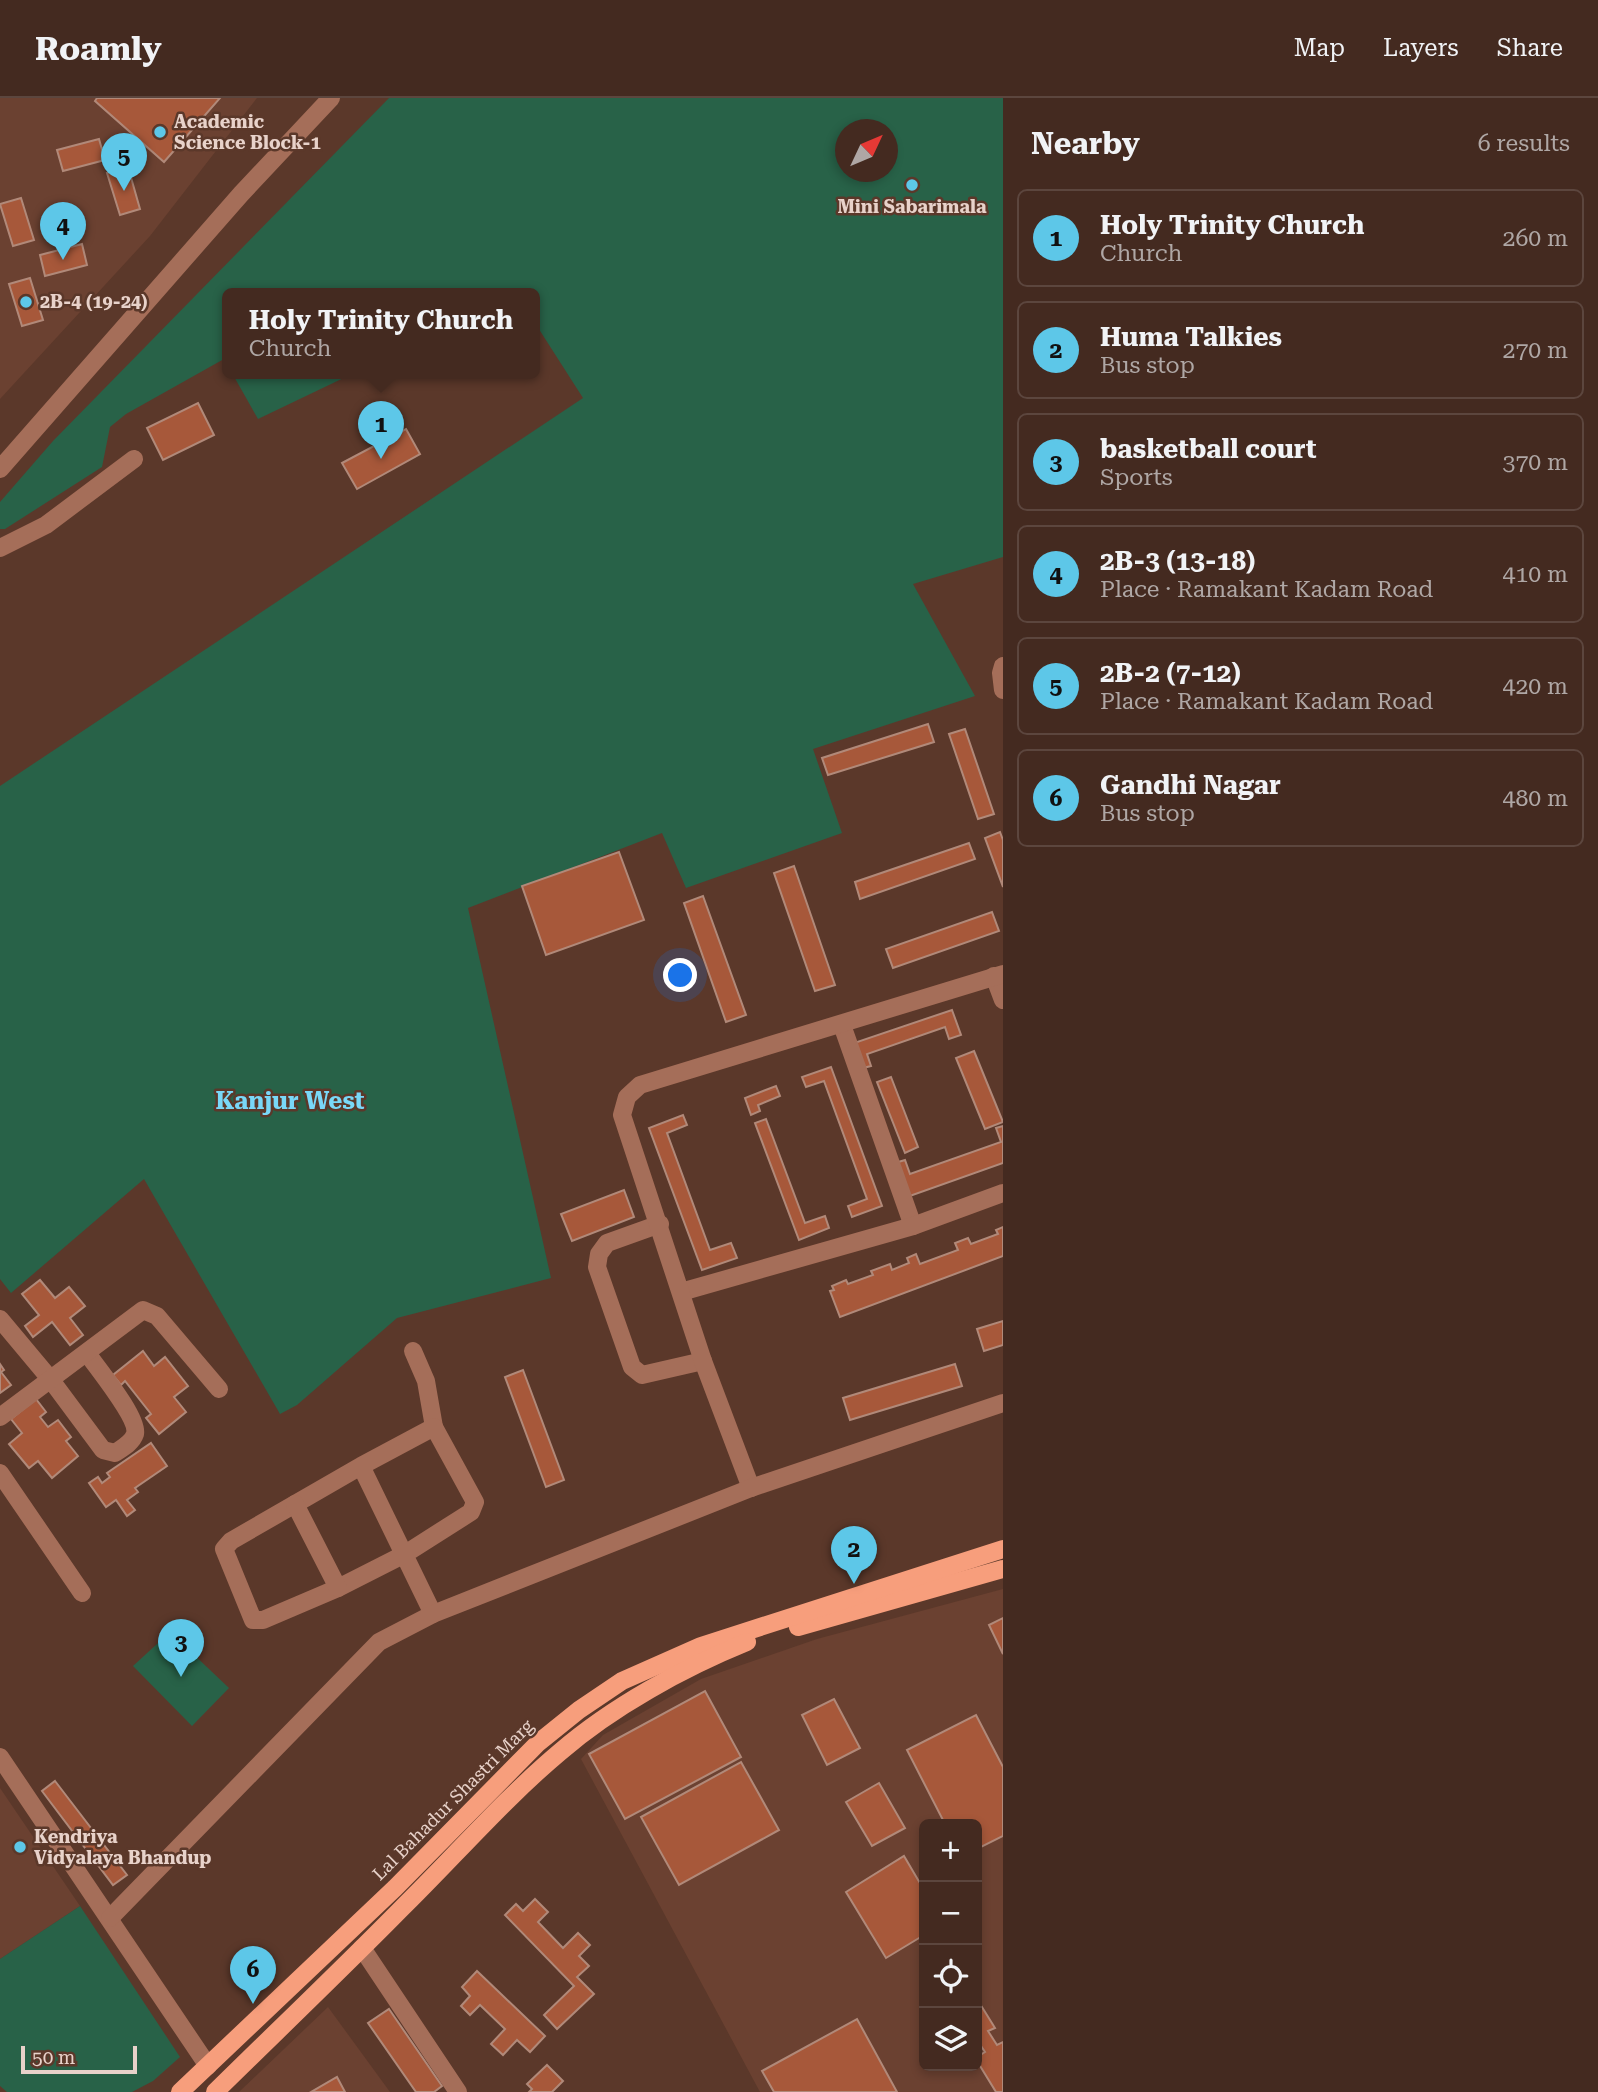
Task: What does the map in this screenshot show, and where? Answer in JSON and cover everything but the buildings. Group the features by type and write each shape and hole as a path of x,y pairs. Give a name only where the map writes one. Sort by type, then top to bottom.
{"main road":[{"name":"Lal Bahadur Shastri Marg","path":"180,2092 395,1888 538,1742 622,1681 701,1646 1003,1549"},
{"path":"215,2092 362,1948 503,1804 561,1751 619,1709 708,1658 747,1642 1003,1569"}],"street":[{"path":"0,469 241,194 331,98"},
{"path":"0,548 47,525 134,459"},
{"path":"1003,666 1003,690"},
{"path":"751,1488 703,1361 622,1115 627,1097 640,1085 999,975 1003,1000"},
{"path":"842,1025 913,1226"},
{"path":"681,1292 913,1226 1003,1193"},
{"path":"660,1224 607,1243 599,1254 597,1267 632,1367 642,1375 703,1361"},
{"path":"0,1417 143,1310 157,1317 219,1389"},
{"path":"0,1319 51,1380 103,1450 115,1452 134,1437 136,1430 131,1417 87,1353"},
{"path":"413,1351 426,1381 434,1427 475,1502 471,1512 405,1554 338,1588 263,1620 253,1620 224,1549 231,1541 434,1427"},
{"path":"110,1918 379,1642 433,1614 751,1488 1003,1403"},
{"path":"361,1466 433,1614"},
{"path":"0,1473 82,1593"},
{"path":"295,1504 338,1588"},
{"path":"0,1757 208,2066"},
{"path":"362,1948 458,2092"}],"shaded area":[{"path":"0,98 257,98 150,236 0,399"},
{"path":"1003,1589 1003,2092 760,2092 581,1759 603,1735 701,1679 817,1639"},
{"name":"Kendriya Vidyalaya Bhandup","path":"0,1788 80,1906 0,1959"},
{"path":"328,2007 390,2092 239,2092"}],"green space":[{"path":"389,98 1003,98 1003,557 913,584 975,696 813,749 842,833 686,888 662,833 468,908 551,1278 397,1318 297,1405 280,1414 144,1179 11,1293 0,1279 0,786 583,398 540,331 540,288 222,288 222,360 126,414 110,427 102,467 5,529 0,529 0,502 53,441"},
{"path":"235,379 341,379 258,419"},
{"path":"170,1632 229,1688 192,1726 133,1666"},
{"path":"80,1906 180,2057 153,2081 132,2092 7,2092 0,2086 0,1959"}],"place":[{"name":"Academic Science Block-1","path":"160,132"},
{"name":"Mini Sabarimala","path":"912,185"},
{"name":"2B-2 (7-12)","path":"124,191"},
{"name":"2B-3 (13-18)","path":"63,260"},
{"name":"2B-4 (19-24)","path":"26,302"},
{"name":"Holy Trinity Church","path":"381,459"},
{"name":"Huma Talkies","path":"854,1584"},
{"name":"basketball court","path":"181,1677"},
{"name":"Kendriya Vidyalaya Bhandup","path":"20,1847"},
{"name":"Gandhi Nagar","path":"253,2004"}],"district":[{"name":"Kanjur West","path":"290,1101"}]}
